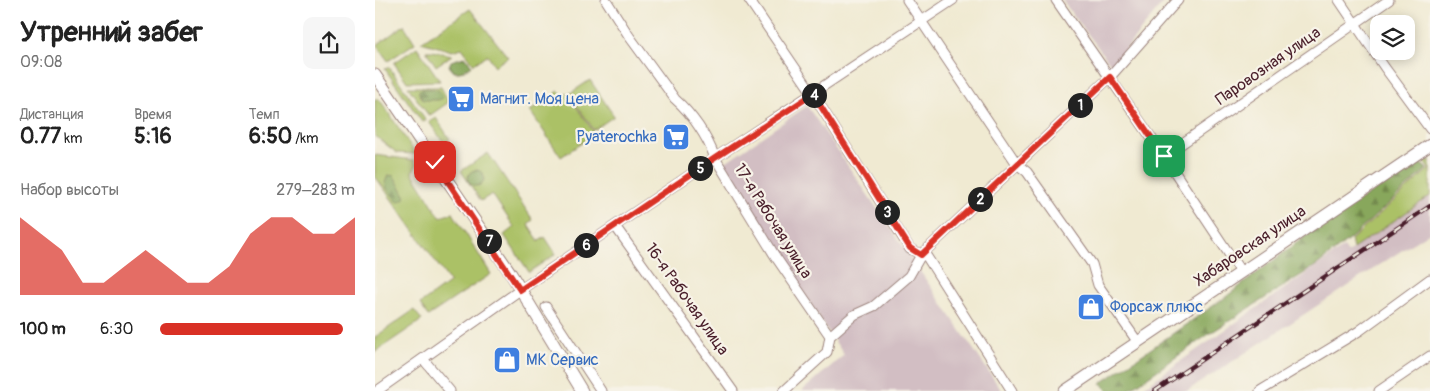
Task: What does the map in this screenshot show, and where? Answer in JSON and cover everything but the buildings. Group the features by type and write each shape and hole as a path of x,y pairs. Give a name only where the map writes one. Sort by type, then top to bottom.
{"main road":[{"path":"376,80 510,272 582,391"},
{"name":"Хабаровская улица","path":"1065,391 1137,340 1430,146"}],"street":[{"name":"17-я Рабочая улица","path":"606,0 646,60 675,99 684,107 710,144 715,158 775,256 830,336"},
{"path":"749,0 813,94 910,248 927,257 1012,391"},
{"path":"907,0 1017,164 1027,172 1092,264 1098,286 1137,340"},
{"path":"377,391 520,290 953,0"},
{"path":"1056,0 1164,156 1241,272"},
{"path":"784,391 827,352 830,336 854,316 874,306 909,276 921,255 1110,77 1177,0"},
{"path":"1339,0 1385,68 1430,129"},
{"name":"Паровозная улица","path":"1164,156 1389,0"},
{"name":"16-я Рабочая улица","path":"615,226 733,391"},
{"path":"1260,391 1359,331 1430,279"},
{"path":"546,307 601,391"},
{"path":"552,342 564,334"},
{"path":"1379,391 1430,356"},
{"path":"423,359 450,391"}],"shaded area":[{"path":"1062,0 1165,0 1112,66"},
{"path":"807,106 1002,391 802,391 844,355 777,254 724,163"},
{"path":"1430,195 1430,232 1187,391 1138,391 1344,247 1348,253"}],"green space":[{"path":"470,9 508,57 495,66 487,55 474,64 462,48 452,51 421,42"},
{"path":"404,25 415,43 388,61 377,45"},
{"path":"417,47 440,81 407,82 394,63"},
{"path":"426,51 432,51 452,55 436,66"},
{"path":"464,57 472,66 460,72 454,72 449,66 451,61"},
{"path":"389,67 426,120 422,122 385,69"},
{"path":"590,80 614,116 594,130 569,94"},
{"path":"408,87 441,87 449,102 429,116"},
{"path":"419,90 438,90 443,98 423,100 419,94"},
{"path":"559,91 563,96 567,93 595,134 561,157 530,111"},
{"path":"375,99 379,99 416,154 397,153 375,136"},
{"path":"436,118 450,139 444,143 429,122"},
{"path":"488,153 533,220 528,224 539,241 545,237 556,254 529,272 504,235 514,227 492,194 481,201 461,171"},
{"path":"375,155 414,160 417,165 412,172 440,217 453,213 491,274 428,316 420,304 450,282 375,176"},
{"path":"1430,159 1430,196 1353,249 1351,240 1429,169 1424,162"},
{"path":"1419,162 1427,169 1350,239 1317,265 1209,334 1128,391 1108,391 1101,383 1223,299 1311,232"},
{"path":"473,170 479,170 484,175 482,184 473,186 468,181 468,175"},
{"path":"388,175 394,176 406,197 398,202 387,189 385,183"},
{"path":"414,310 422,320 375,352 375,337"}],"railway":[{"path":"1155,391 1430,206"}],"place":[{"name":"Магнит. Моя цена","path":"461,99"},
{"name":"Pyaterochka","path":"676,137"},
{"name":"Форсаж плюс","path":"1091,307"},
{"name":"МК Сервис","path":"507,360"}],"route":[{"path":"435,162 510,272 520,290 813,94 910,248 921,255 1110,77 1164,156"}]}
